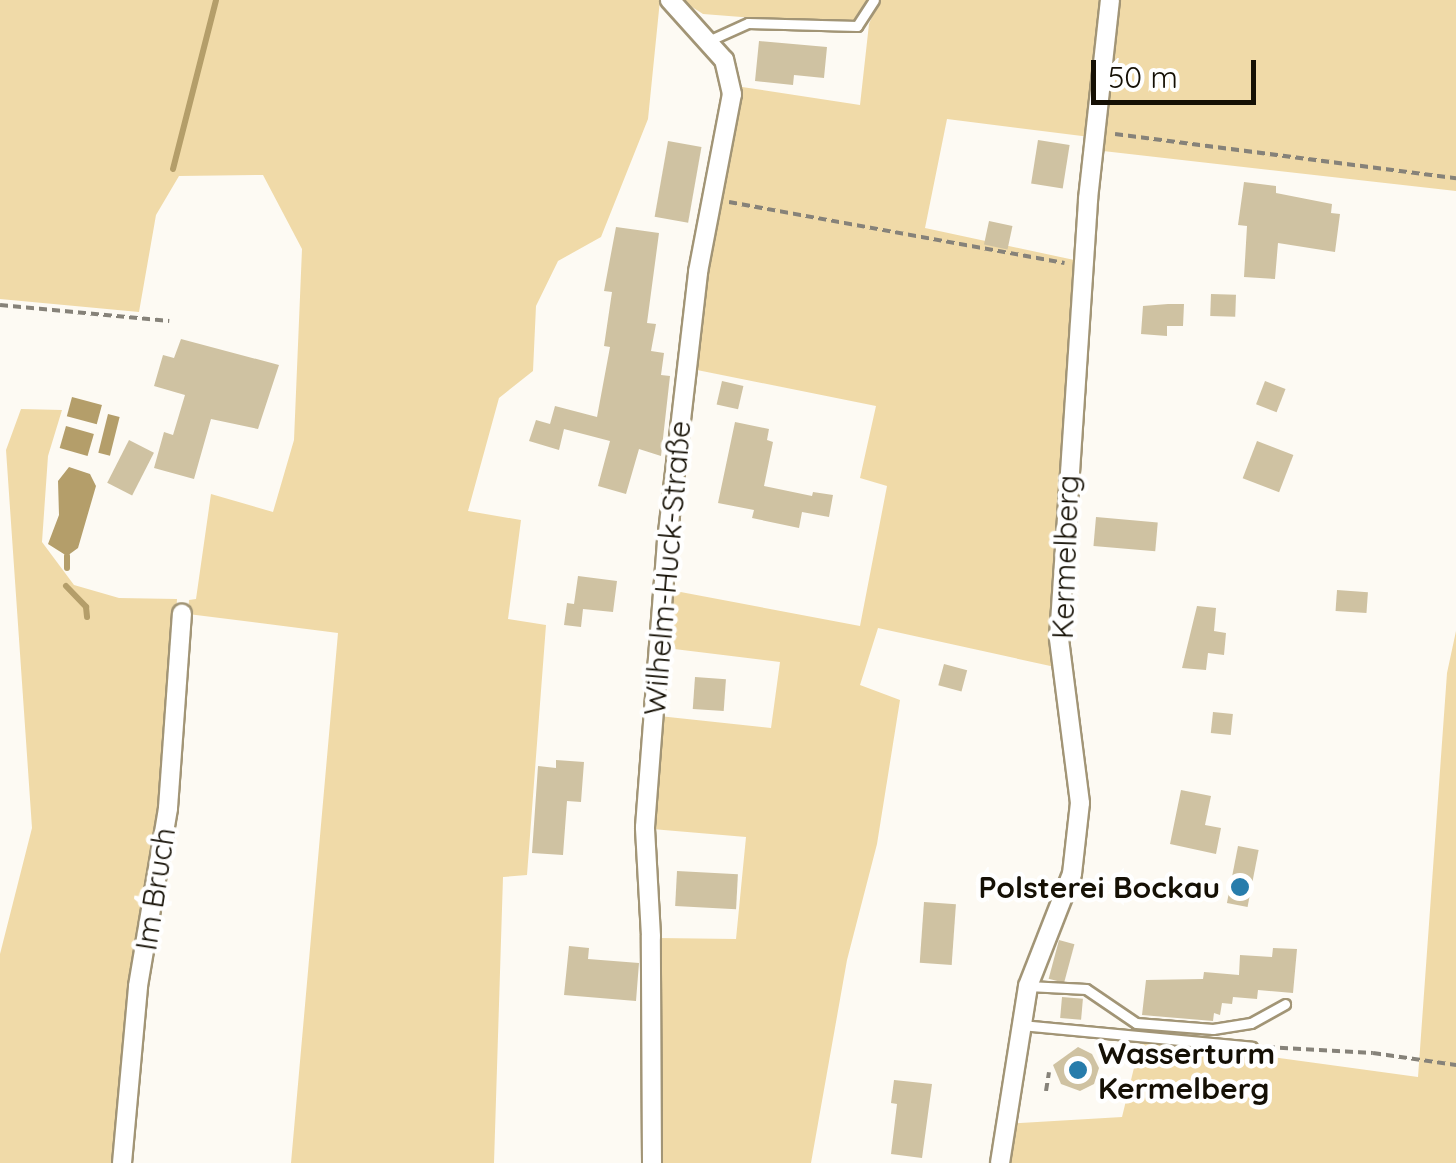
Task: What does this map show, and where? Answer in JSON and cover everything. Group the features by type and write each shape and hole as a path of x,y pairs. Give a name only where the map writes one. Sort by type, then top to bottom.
{"street":[{"name":"Wilhelm-Huck-Straße","path":"652,1163 651,936 645,827 667,541 698,272 732,94 724,60 670,0"},
{"name":"Kermelberg","path":"1000,1163 1028,986 1072,874 1080,803 1059,638 1084,267 1110,0"},
{"name":"Im Bruch","path":"122,1163 138,986 168,808 182,614"}],"lane":[{"path":"708,41 748,23 857,26 874,0"},
{"path":"1028,986 1086,989 1136,1023 1213,1030 1251,1022 1285,1004"},
{"path":"1021,1025 1252,1047"}],"path":[{"path":"1096,131 1456,178"},
{"path":"712,199 1084,267"},
{"path":"0,305 170,322"},
{"path":"1252,1047 1373,1053 1456,1065"},
{"path":"1046,1091 1050,1072"}],"shaded area":[{"path":"0,0 660,0 648,119 601,237 558,261 536,306 533,371 499,398 468,511 521,520 508,619 546,625 527,875 503,877 494,1163 291,1163 338,633 188,614 189,600 196,599 211,494 273,512 294,440 302,249 263,175 179,176 156,215 139,312 0,299"},
{"path":"681,0 869,0 854,23 842,25 703,14"},
{"path":"879,0 1104,0 1090,137 947,119 925,228 1079,261 1050,639 1055,667 878,628 860,685 900,700 877,844 847,960 811,1163 658,1163 659,938 736,939 746,837 652,829 659,716 771,728 780,662 666,648 670,590 860,626 887,486 860,478 876,406 692,369 705,273 742,87 860,105 869,24"},
{"path":"1117,0 1456,0 1456,191 1103,151"},
{"path":"72,397 102,405 97,424 67,416"},
{"path":"21,409 62,410 48,456 42,542 74,585 119,598 177,599 164,804 117,1163 0,1163 0,954 32,828 6,450"},
{"path":"108,414 120,417 110,456 98,453"},
{"path":"66,426 94,434 88,456 60,448"},
{"path":"69,467 90,474 96,486 78,548 67,556 48,544 59,515 58,481"},
{"path":"1456,631 1456,1163 1001,1163 1005,1124 1122,1117 1141,1039 1418,1077 1447,673"}],"building":[{"path":"759,41 827,47 824,78 794,75 793,85 755,81"},
{"path":"1038,140 1070,145 1063,188 1031,183"},
{"path":"668,141 701,147 688,223 655,217"},
{"path":"1244,182 1276,186 1276,193 1332,204 1331,213 1340,214 1335,252 1278,243 1275,279 1244,277 1247,226 1238,225"},
{"path":"989,221 1012,226 1007,249 984,244"},
{"path":"616,227 659,233 647,323 656,324 651,351 664,353 661,375 670,376 661,456 639,449 626,494 598,486 610,441 564,429 559,450 529,441 536,420 550,424 555,406 597,417 610,347 604,346 612,292 604,291"},
{"path":"1211,294 1236,295 1235,317 1210,316"},
{"path":"1184,304 1183,326 1167,326 1167,336 1141,334 1143,306"},
{"path":"181,339 279,365 258,429 211,419 194,479 154,468 164,432 173,435 185,395 154,386 163,355 174,358"},
{"path":"722,381 743,386 738,409 717,404"},
{"path":"1265,381 1286,389 1277,412 1256,404"},
{"path":"735,422 769,429 767,440 773,442 764,486 812,496 813,492 833,495 829,517 802,512 799,528 752,518 754,510 718,503"},
{"path":"129,440 154,453 132,495 107,483"},
{"path":"1257,441 1293,455 1279,492 1243,478"},
{"path":"1096,517 1158,522 1155,551 1093,546"},
{"path":"578,576 617,581 613,612 583,609 581,627 564,625 567,603 574,604"},
{"path":"1337,590 1368,592 1366,613 1336,611"},
{"path":"1197,606 1216,608 1214,631 1226,633 1224,655 1208,653 1206,670 1182,668"},
{"path":"944,664 967,670 961,691 938,685"},
{"path":"695,677 726,679 724,711 693,709"},
{"path":"1213,712 1233,714 1231,735 1211,733"},
{"path":"556,760 584,762 581,802 567,801 563,855 532,853 538,766 556,768"},
{"path":"1181,790 1211,796 1205,825 1221,828 1216,854 1170,844"},
{"name":"Polsterei Bockau","path":"1238,846 1259,850 1248,907 1227,903"},
{"path":"677,871 738,874 736,909 675,906"},
{"path":"924,902 956,904 952,965 920,963"},
{"path":"1059,940 1074,944 1064,983 1049,979"},
{"path":"569,946 589,948 588,959 639,963 636,1001 564,995"},
{"path":"1273,948 1297,949 1293,993 1258,990 1257,999 1233,997 1232,1004 1222,1003 1220,1015 1214,1013 1213,1021 1142,1015 1146,980 1203,979 1204,972 1239,975 1240,955 1272,957"},
{"path":"1062,997 1083,999 1081,1020 1060,1018"},
{"name":"Wasserturm Kermelberg","path":"1078,1047 1092,1054 1099,1068 1094,1084 1080,1091 1061,1084 1053,1065"},
{"path":"894,1080 932,1084 922,1158 891,1154 897,1104 891,1103"}],"waterway":[{"path":"173,169 216,0"},
{"path":"67,556 67,568"},
{"path":"66,586 86,607 87,617"}],"place":[{"name":"Polsterei Bockau","path":"1240,887"},
{"name":"Wasserturm Kermelberg","path":"1078,1070"}]}
